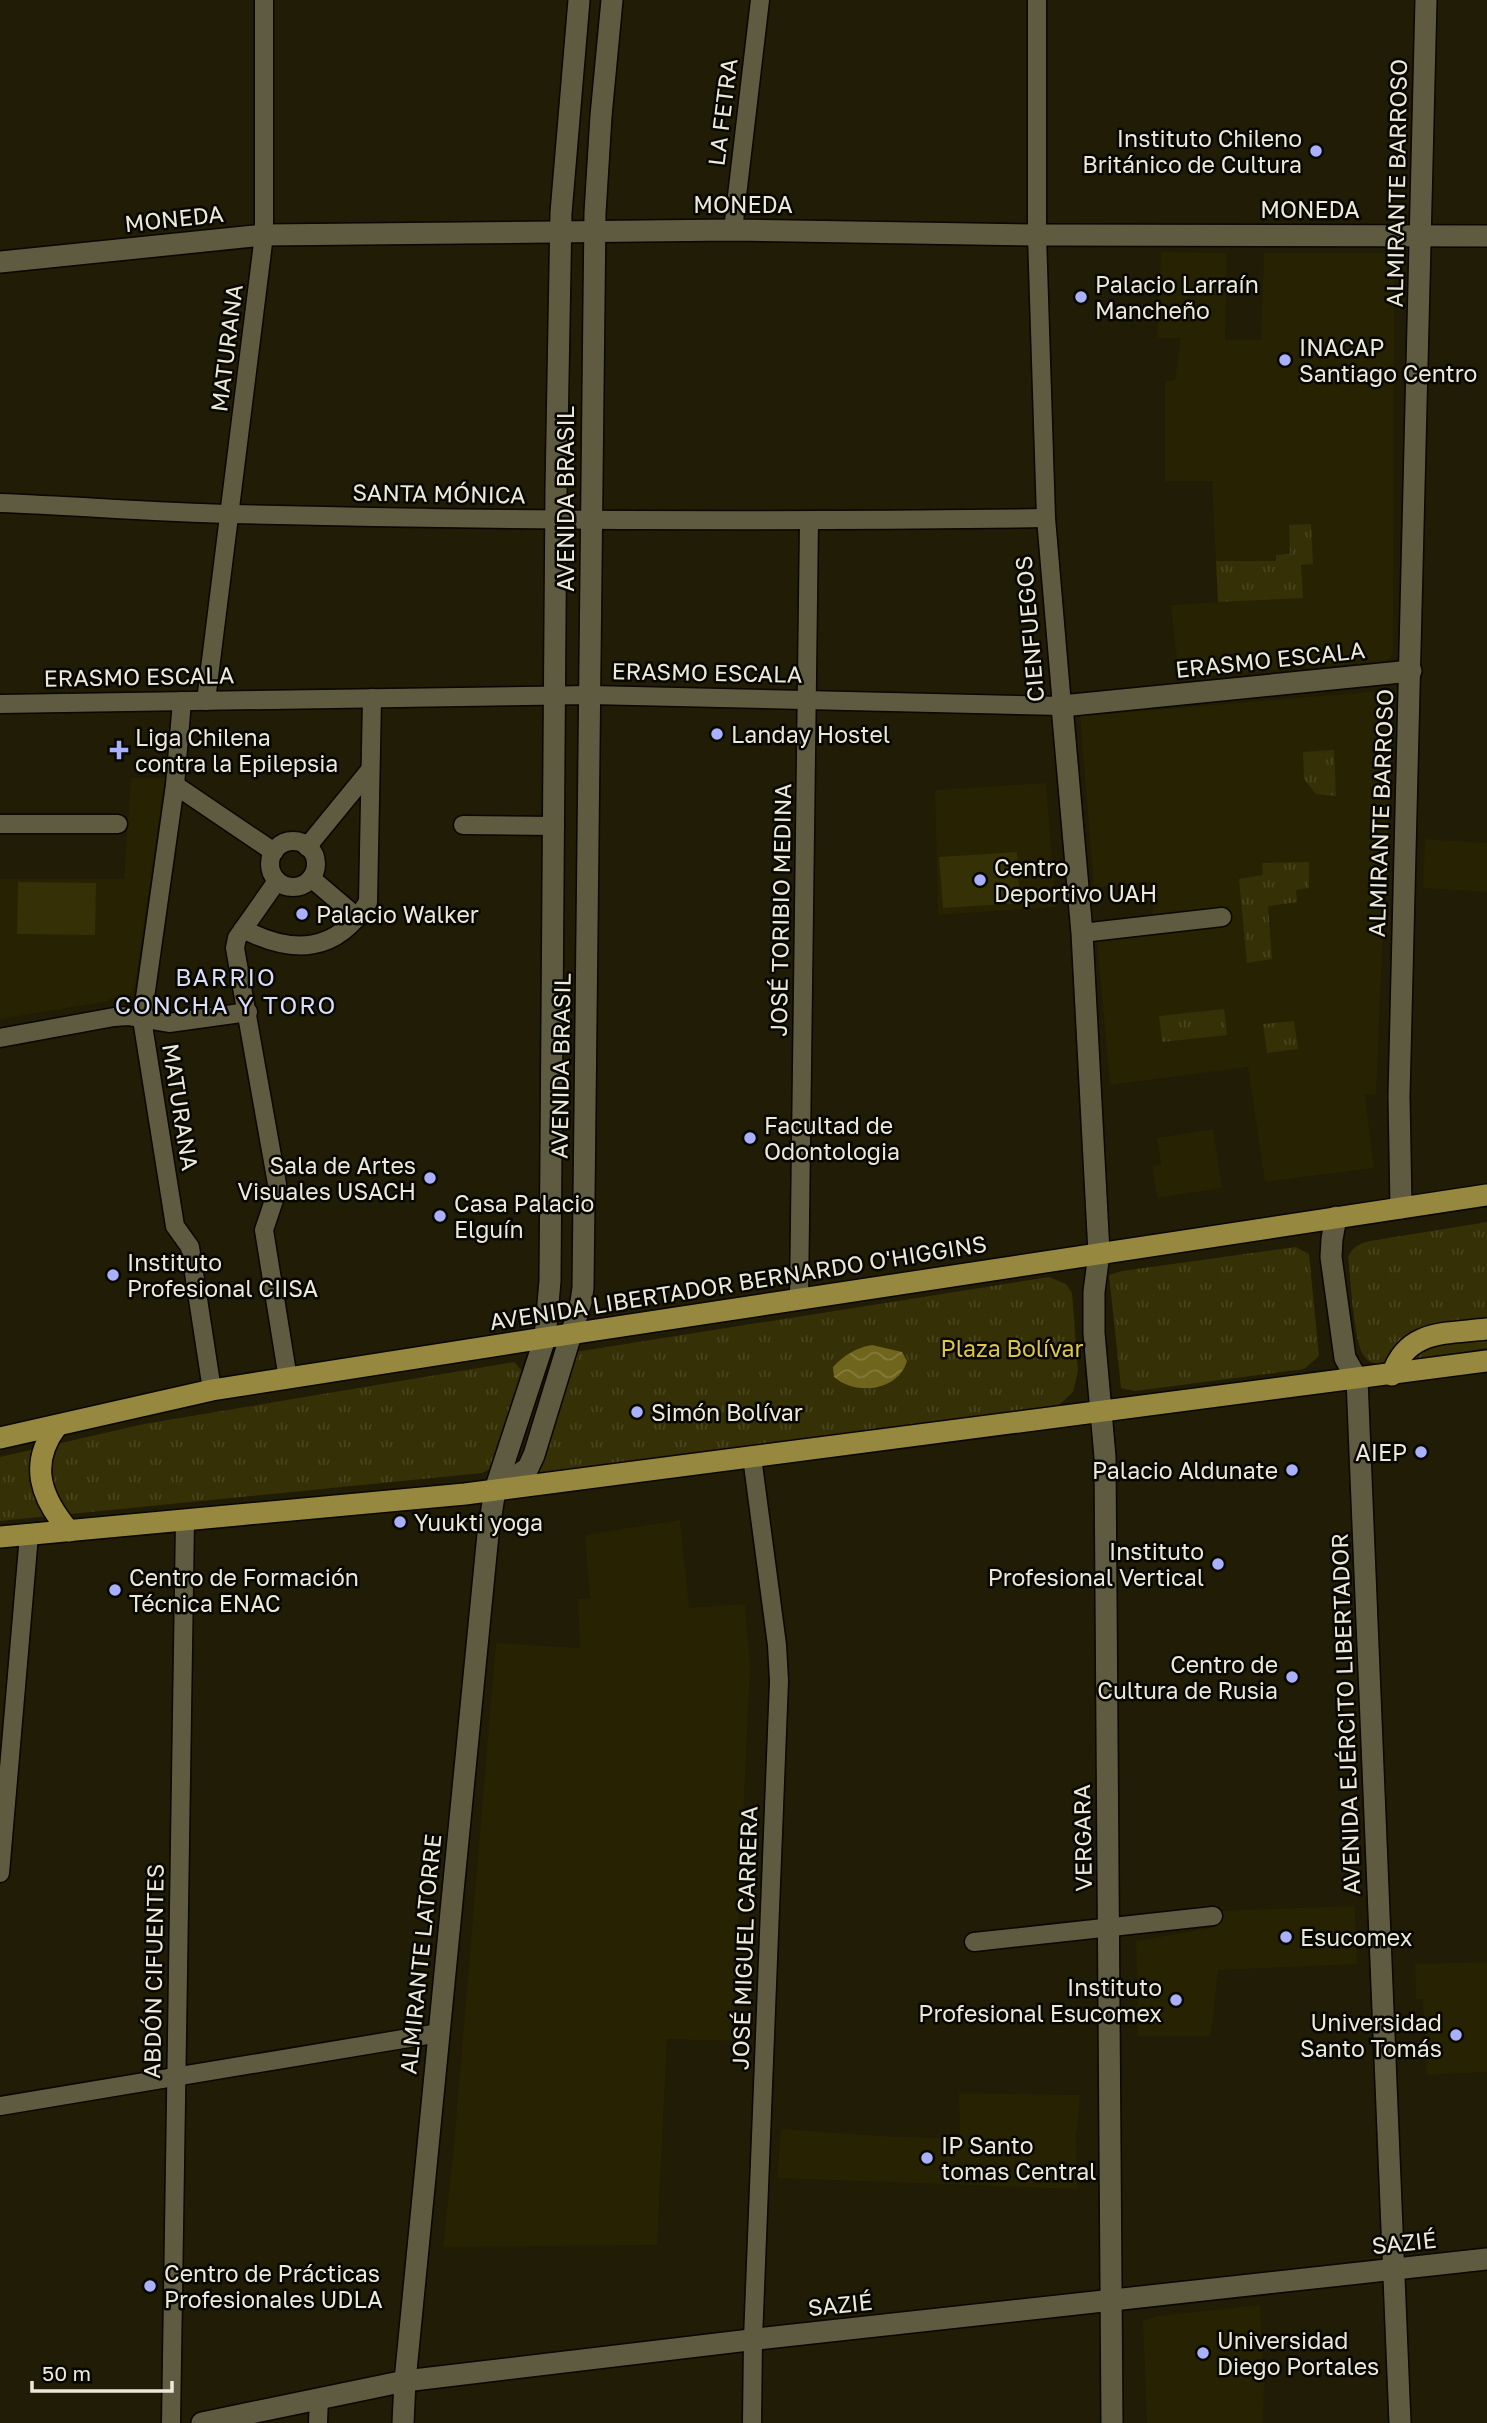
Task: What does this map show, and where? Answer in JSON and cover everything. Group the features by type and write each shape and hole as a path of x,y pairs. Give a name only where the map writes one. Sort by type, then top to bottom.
{"main road":[{"name":"AVENIDA LIBERTADOR BERNARDO O'HIGGINS","path":"0,1437 212,1390 1487,1195"},
{"path":"1392,1375 1397,1359 1421,1338 1487,1329"},
{"path":"0,1537 495,1490 1487,1361"},
{"path":"57,1426 50,1434 42,1455 41,1480 50,1505 69,1531"}],"street":[{"name":"MATURANA","path":"206,701 264,235 264,0"},
{"name":"AVENIDA BRASIL","path":"495,1490 545,1338 551,1263 556,519 561,231 579,0"},
{"name":"AVENIDA BRASIL","path":"495,1490 528,1468 534,1455 581,1302 584,1269 594,231 612,0"},
{"name":"LA FETRA","path":"733,230 760,0"},
{"name":"CIENFUEGOS","path":"1037,0 1037,235 1046,518 1082,933 1099,1253"},
{"name":"ALMIRANTE BARROSO","path":"1401,1208 1399,1096 1404,848 1411,671 1426,0"},
{"name":"MONEDA","path":"0,262 264,235 733,230 1037,235 1487,236"},
{"name":"SANTA MÓNICA","path":"0,503 230,514 591,520 1046,518"},
{"name":"JOSÉ TORIBIO MEDINA","path":"799,1299 808,521"},
{"name":"ERASMO ESCALA","path":"0,704 590,695 1062,706 1411,671"},
{"path":"243,929 287,946 319,944 342,933 358,918 368,902 372,698"},
{"name":"MATURANA","path":"183,701 175,785 142,1019 175,1226 190,1247 212,1390"},
{"path":"307,847 370,770"},
{"path":"175,785 274,852"},
{"path":"0,824 118,824"},
{"path":"463,825 555,826"},
{"path":"289,842 302,843 307,847 315,859 311,878 292,887 277,881 271,870 274,852 283,843 289,842"},
{"path":"311,878 358,918"},
{"path":"277,881 237,938 235,948 277,1184 264,1230 288,1379"},
{"path":"1082,933 1222,917"},
{"path":"0,1038 114,1017 128,1016 169,1023 248,1012"},
{"name":"AVENIDA EJÉRCITO LIBERTADOR","path":"1336,1217 1331,1257 1345,1358 1357,1379 1400,2423"},
{"name":"VERGARA","path":"1099,1253 1094,1292 1105,1457 1112,2423"},
{"name":"JOSÉ MIGUEL CARRERA","path":"752,1457 777,1645 779,1681 752,2423"},
{"name":"ALMIRANTE LATORRE","path":"403,2423 488,1534 495,1490"},
{"name":"ABDÓN CIFUENTES","path":"172,2423 185,1520"},
{"path":"0,1873 29,1535"},
{"path":"974,1942 1213,1916"},
{"path":"0,2106 439,2032"},
{"name":"SAZIÉ","path":"202,2423 405,2381 753,2339 1487,2259"},
{"path":"318,2423 319,2398"}],"shaded area":[{"path":"1161,252 1227,253 1225,340 1261,340 1264,253 1383,253 1394,263 1393,654 1386,661 1179,679 1171,605 1218,602 1212,481 1165,481 1165,381 1175,380 1181,338 1157,338"},
{"path":"1393,690 1376,1094 1365,1095 1374,1168 1265,1182 1248,1067 1110,1085 1097,940 1155,932 1150,881 1094,888 1080,716"},
{"path":"131,778 165,778 135,986 130,995 109,1001 0,1019 0,879 124,879"},
{"path":"1046,783 1056,907 938,915 935,790"},
{"path":"1425,839 1487,843 1487,892 1423,888"},
{"path":"1213,1129 1222,1188 1157,1198 1152,1166 1161,1164 1157,1138"},
{"path":"680,1520 689,1608 745,1604 750,1667 733,2041 667,2039 657,2245 443,2247 496,1643 580,1648 578,1599 590,1598 585,1535"},
{"path":"1355,1906 1357,1964 1218,1970 1211,2036 1138,2036 1136,1941 1216,1927 1216,1911"},
{"name":"Universidad Santo Tomás","path":"1487,1962 1487,2072 1427,2075 1423,1999 1416,1999 1415,1964"},
{"name":"IP Santo tomas Central","path":"959,2093 1080,2095 1076,2137 1077,2189 777,2178 781,2129 960,2139"},
{"name":"Universidad Diego Portales","path":"1260,2305 1263,2423 1147,2423 1143,2321 1157,2316"}],"green space":[{"path":"1311,524 1313,564 1301,565 1303,598 1218,602 1216,561 1276,561 1276,555 1290,554 1289,525"},
{"path":"1334,750 1336,796 1316,794 1304,779 1303,752"},
{"name":"Centro Deportivo UAH","path":"1017,852 1020,903 943,908 939,857"},
{"path":"1309,862 1309,888 1296,890 1297,902 1268,906 1272,959 1247,963 1239,879 1263,875 1262,863"},
{"path":"18,882 96,883 95,935 17,934"},
{"path":"1224,1009 1227,1035 1162,1042 1159,1016"},
{"path":"1294,1021 1298,1049 1267,1053 1263,1024"},
{"path":"1487,1222 1487,1348 1383,1365 1368,1360 1360,1348 1355,1324 1348,1257 1352,1250 1370,1241"},
{"path":"1296,1247 1309,1254 1319,1356 1304,1369 1135,1391 1121,1388 1109,1275"},
{"name":"Plaza Bolívar","path":"1049,1277 1066,1284 1072,1293 1078,1371 1073,1392 1058,1406 543,1475 539,1471 575,1352"},
{"path":"514,1362 522,1371 492,1468 482,1473 0,1521 0,1457 144,1424"}],"water":[{"path":"872,1345 902,1352 907,1361 895,1379 886,1384 864,1388 853,1387 834,1377 833,1367 841,1359"}],"place":[{"name":"Instituto Chileno Británico de Cultura","path":"1316,151"},
{"name":"Palacio Larraín Mancheño","path":"1081,297"},
{"name":"INACAP Santiago Centro","path":"1285,360"},
{"name":"Landay Hostel","path":"717,734"},
{"name":"Liga Chilena contra la Epilepsia","path":"119,750"},
{"name":"Centro Deportivo UAH","path":"980,880"},
{"name":"Palacio Walker","path":"302,914"},
{"name":"Facultad de Odontologia","path":"750,1138"},
{"name":"Sala de Artes Visuales USACH","path":"430,1178"},
{"name":"Casa Palacio Elguín","path":"440,1216"},
{"name":"Instituto Profesional CIISA","path":"113,1275"},
{"name":"Simón Bolívar","path":"637,1412"},
{"name":"AIEP","path":"1421,1452"},
{"name":"Palacio Aldunate","path":"1292,1470"},
{"name":"Yuukti yoga","path":"400,1522"},
{"name":"Instituto Profesional Vertical","path":"1218,1564"},
{"name":"Centro de Formación Técnica ENAC","path":"115,1590"},
{"name":"Centro de Cultura de Rusia","path":"1292,1677"},
{"name":"Esucomex","path":"1286,1937"},
{"name":"Instituto Profesional Esucomex","path":"1176,2000"},
{"name":"Universidad Santo Tomás","path":"1456,2035"},
{"name":"IP Santo tomas Central","path":"927,2158"},
{"name":"Centro de Prácticas Profesionales UDLA","path":"150,2286"},
{"name":"Universidad Diego Portales","path":"1203,2353"}],"district":[{"name":"BARRIO CONCHA Y TORO","path":"226,990"}]}
